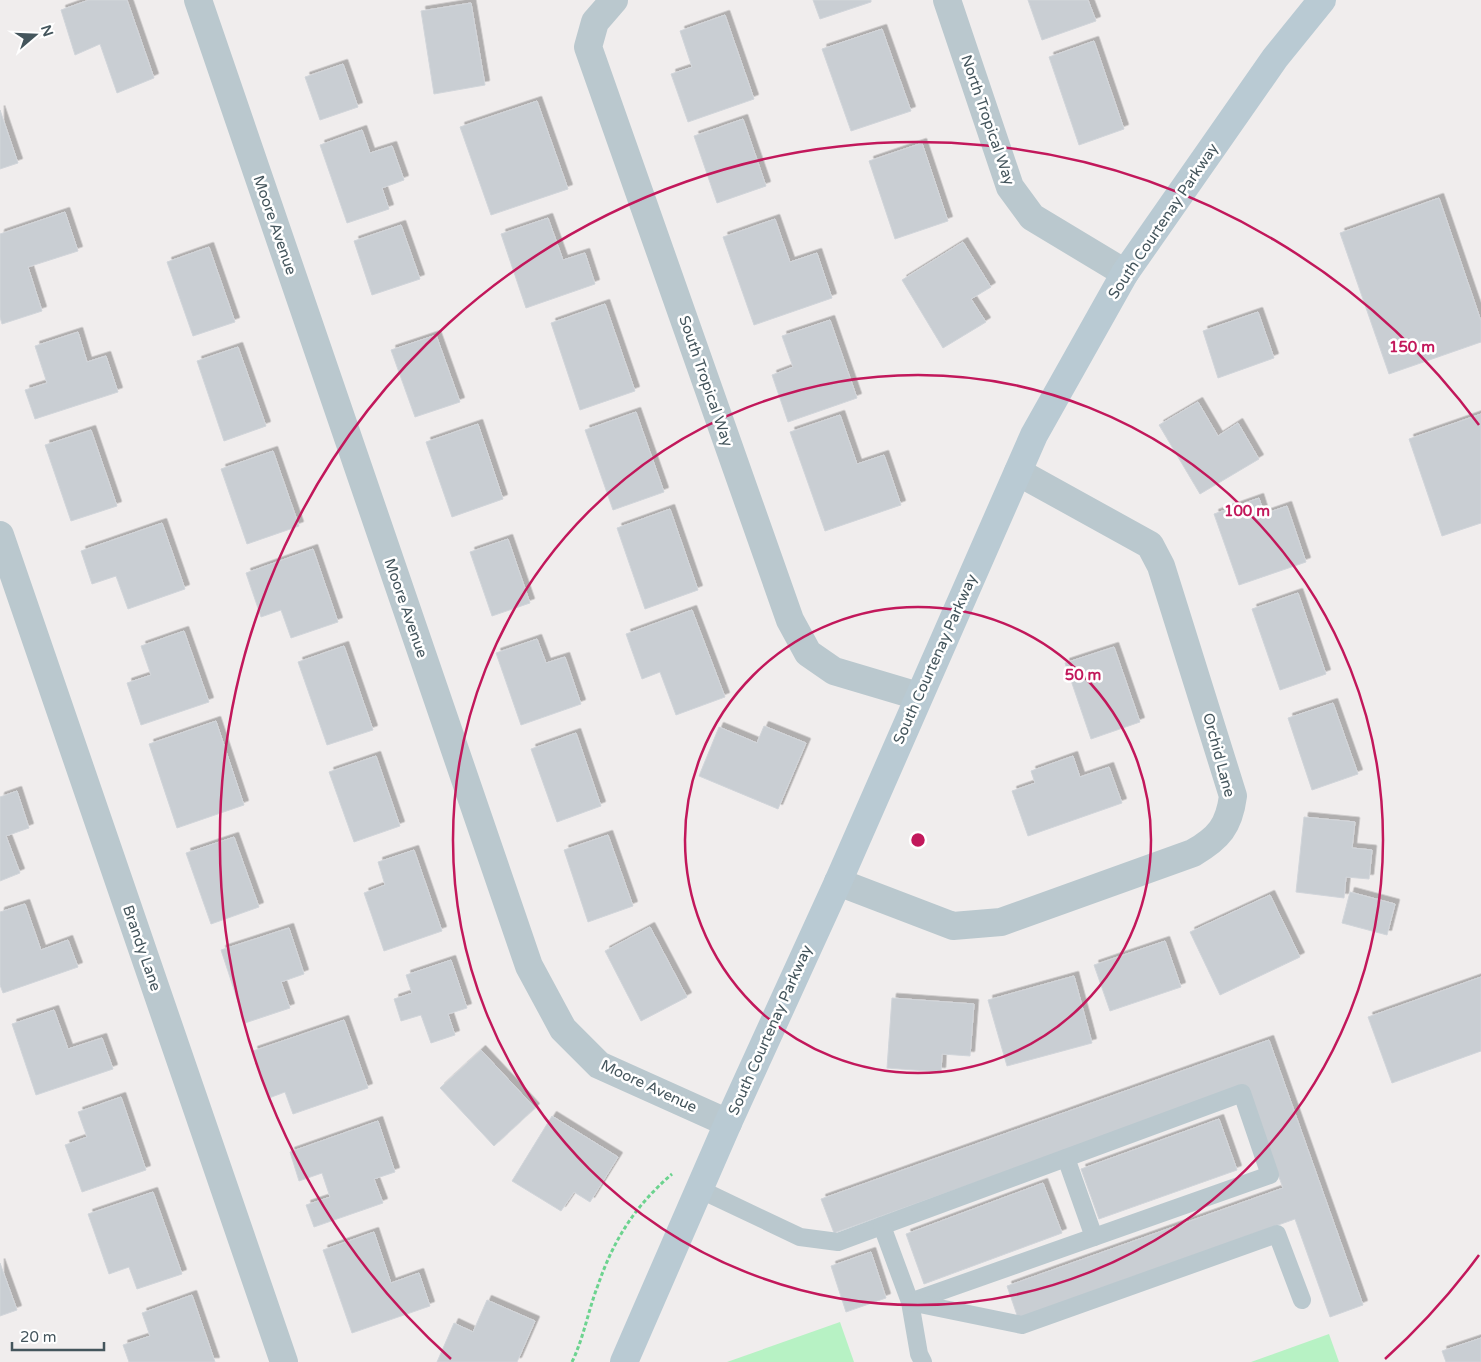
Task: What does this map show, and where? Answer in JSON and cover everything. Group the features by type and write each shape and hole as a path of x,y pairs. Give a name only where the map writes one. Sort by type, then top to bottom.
{"main road":[{"name":"South Courtenay Parkway","path":"624,1362 728,1123 838,882 1034,435 1125,273 1275,58 1322,0"}],"street":[{"name":"Moore Avenue","path":"198,0 529,966 564,1029 600,1065 728,1123"},
{"name":"South Tropical Way","path":"614,0 595,22 588,47 790,620 808,653 834,671 918,696"},
{"name":"North Tropical Way","path":"947,0 1010,188 1032,217 1125,273"},
{"name":"Orchid Lane","path":"838,882 953,926 1001,922 1193,853 1210,843 1224,827 1230,816 1233,796 1161,566 1150,546 1018,472"},
{"name":"Brandy Lane","path":"0,535 284,1362"}],"lane":[{"path":"699,1189 800,1237 838,1242 1242,1094 1270,1175 910,1302"},
{"path":"1066,1158 1094,1237"},
{"path":"882,1226 910,1302 922,1362"},
{"path":"910,1302 1022,1325 1276,1234 1302,1300"}],"green space":[{"path":"840,1322 854,1362 727,1362"},
{"path":"1329,1334 1339,1362 1251,1362"}],"building":[{"path":"89,0 127,0 154,78 117,93 100,44 75,55 61,10"},
{"path":"813,0 871,0 871,2 820,19"},
{"path":"1028,0 1088,0 1096,21 1042,40"},
{"path":"471,3 485,85 434,94 421,11"},
{"path":"725,15 754,99 688,122 671,74 692,67 680,31"},
{"path":"882,29 911,111 851,131 822,49"},
{"path":"1094,41 1124,129 1079,145 1049,57"},
{"path":"343,64 358,107 320,120 305,77"},
{"path":"537,101 568,189 491,215 460,127"},
{"path":"0,110 18,163 0,169"},
{"path":"743,119 766,186 717,203 694,136"},
{"path":"362,130 370,153 392,146 404,180 382,188 389,209 347,223 320,145"},
{"path":"922,143 948,221 895,239 869,161"},
{"path":"1439,198 1481,321 1481,342 1389,374 1340,233"},
{"path":"65,212 78,251 28,267 42,311 2,324 0,317 0,234"},
{"path":"548,218 563,260 585,253 595,284 526,308 501,234"},
{"path":"775,219 790,262 817,253 832,298 754,325 723,237"},
{"path":"401,225 420,279 372,295 354,241"},
{"path":"963,242 991,287 971,299 986,322 943,348 902,280"},
{"path":"209,247 235,322 193,336 167,262"},
{"path":"605,304 635,391 580,410 551,323"},
{"path":"1258,312 1274,358 1218,378 1203,331"},
{"path":"830,320 857,398 788,422 772,375 793,367 782,336"},
{"path":"78,332 87,362 106,356 118,392 35,419 25,390 47,383 35,346"},
{"path":"436,335 460,402 415,417 391,350"},
{"path":"238,347 266,426 224,441 197,361"},
{"path":"1198,402 1218,436 1238,423 1259,459 1200,494 1159,425"},
{"path":"636,412 664,492 613,510 585,430"},
{"path":"1481,414 1481,523 1442,536 1409,439"},
{"path":"840,415 857,464 884,455 901,505 825,531 790,432"},
{"path":"478,424 503,499 452,517 426,442"},
{"path":"91,430 117,506 71,521 45,445"},
{"path":"273,451 299,526 247,544 221,469"},
{"path":"1259,498 1264,514 1287,506 1306,562 1239,585 1214,514"},
{"path":"670,509 698,590 645,609 617,528"},
{"path":"162,523 185,589 128,609 116,576 92,584 81,551"},
{"path":"508,539 530,603 492,616 470,552"},
{"path":"313,549 338,622 291,638 281,610 261,617 246,573"},
{"path":"1298,593 1326,674 1280,690 1252,609"},
{"path":"692,610 725,697 676,715 660,672 642,679 626,634"},
{"path":"184,631 209,702 141,725 127,683 151,675 141,646"},
{"path":"537,639 546,663 565,657 581,704 521,725 496,653"},
{"path":"344,646 373,730 327,745 298,662"},
{"path":"1114,647 1140,722 1091,739 1065,663"},
{"path":"1333,703 1358,774 1312,790 1288,718"},
{"path":"216,721 244,805 177,828 149,744"},
{"path":"764,726 806,743 778,809 699,776 719,727 757,743"},
{"path":"576,733 601,806 557,822 531,749"},
{"path":"376,756 400,826 354,842 329,772"},
{"path":"1073,756 1080,777 1109,767 1122,803 1028,836 1012,791 1035,783 1031,771"},
{"path":"17,791 29,828 6,836 20,873 0,881 0,797"},
{"path":"1304,817 1355,822 1352,848 1372,850 1369,879 1346,877 1344,898 1296,892"},
{"path":"608,835 633,906 588,922 564,850"},
{"path":"234,837 259,907 211,924 186,853"},
{"path":"414,850 442,931 384,951 364,893 385,885 378,862"},
{"path":"1350,892 1395,904 1387,935 1342,923"},
{"path":"1270,895 1300,957 1220,995 1190,932"},
{"path":"25,904 41,950 68,940 78,967 3,993 0,985 0,912"},
{"path":"650,927 687,997 641,1021 605,951"},
{"path":"289,928 304,974 281,982 290,1008 245,1023 221,950"},
{"path":"1165,941 1181,987 1110,1011 1094,965"},
{"path":"451,960 467,1008 448,1014 455,1035 431,1043 421,1015 401,1021 394,999 412,993 406,975"},
{"path":"1074,976 1092,1043 1007,1066 988,1000"},
{"path":"1481,977 1481,1051 1392,1083 1368,1017"},
{"path":"892,998 974,1004 970,1056 942,1054 941,1072 887,1068"},
{"path":"54,1010 68,1049 102,1038 113,1069 36,1095 12,1024"},
{"path":"344,1020 368,1088 293,1114 285,1092 269,1098 253,1051"},
{"path":"1269,1040 1363,1305 1330,1317 1295,1219 1018,1318 1007,1286 1283,1188 1246,1086 834,1233 821,1199"},
{"path":"481,1050 535,1108 494,1146 440,1088"},
{"path":"121,1097 146,1170 82,1192 65,1145 87,1137 78,1112"},
{"path":"552,1116 618,1157 590,1202 574,1192 561,1211 512,1181"},
{"path":"1219,1119 1237,1170 1099,1219 1081,1169"},
{"path":"378,1121 395,1172 374,1179 383,1203 314,1227 306,1205 330,1197 322,1173 299,1181 290,1152"},
{"path":"1043,1183 1062,1233 924,1284 906,1234"},
{"path":"153,1192 182,1274 137,1289 129,1267 109,1274 88,1214"},
{"path":"374,1232 391,1283 419,1273 430,1306 352,1333 323,1250"},
{"path":"871,1252 886,1298 846,1312 831,1266"},
{"path":"0,1263 17,1310 0,1316"},
{"path":"192,1295 215,1362 129,1362 123,1345 150,1336 142,1313"},
{"path":"487,1300 535,1321 517,1362 437,1362 454,1323 473,1332"},
{"path":"1481,1338 1481,1362 1446,1362 1442,1351"}]}
